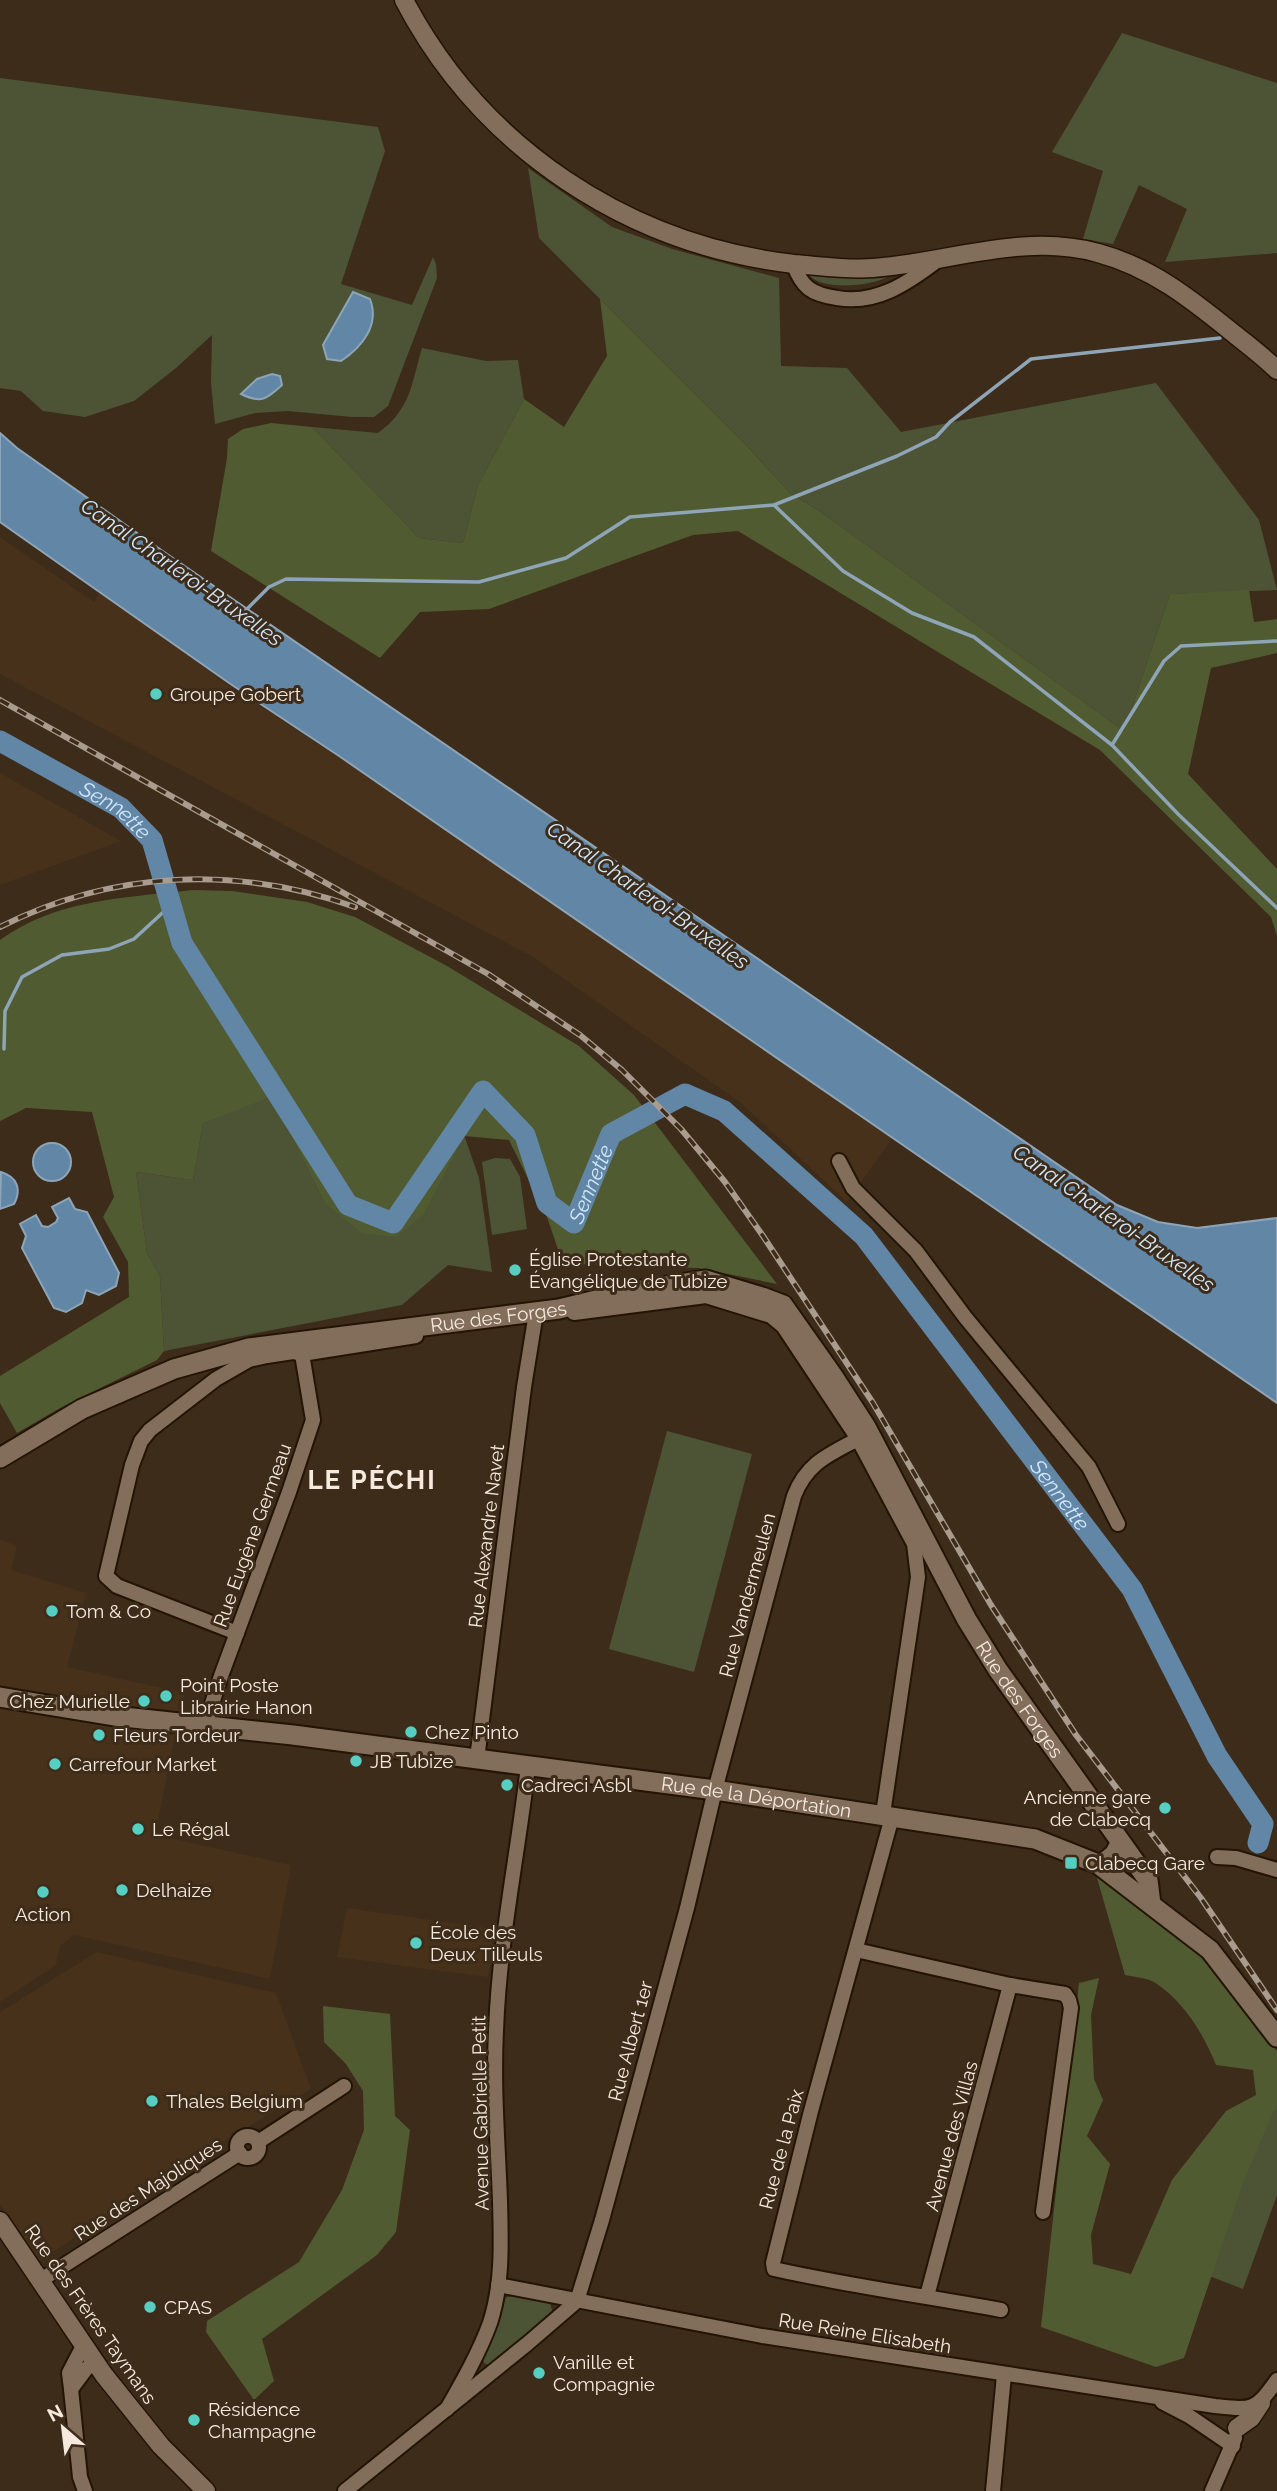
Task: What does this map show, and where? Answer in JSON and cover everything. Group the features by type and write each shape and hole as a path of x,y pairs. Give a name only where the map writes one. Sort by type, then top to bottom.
{"main road":[{"name":"Rue des Forges","path":"0,1458 82,1409 174,1369 258,1352 559,1309 629,1292 706,1280 783,1305 866,1427 967,1620 998,1670 1148,1880 1151,1904"},
{"name":"Rue de la Déportation","path":"0,1698 114,1716 205,1725 715,1790 1035,1839 1098,1864 1210,1950 1277,2038"}],"street":[{"path":"404,0 439,57 471,98 508,136 562,179 605,206 648,226 699,246 771,262 831,269 870,268 938,260 1011,246 1059,246 1096,252 1145,270 1171,284 1277,370"},
{"path":"793,263 806,287 818,295 849,300 883,295 905,284 938,260"},
{"path":"839,1161 853,1188 916,1251 965,1317 1090,1467 1118,1524"},
{"name":"Rue des Forges","path":"237,1633 117,1586 106,1576 132,1465 141,1441 150,1430 216,1379 258,1352 302,1354 706,1296 771,1315 783,1326 858,1439 914,1544 918,1577 888,1815"},
{"name":"Rue Alexandre Navet","path":"477,1759 535,1319"},
{"name":"Rue Eugène Germeau","path":"205,1725 313,1420 302,1354"},
{"name":"Rue Vandermeulen","path":"715,1790 800,1479 809,1468 858,1439"},
{"path":"914,1544 934,1556"},
{"name":"Avenue Gabrielle Petit","path":"447,2409 490,2322 498,2285 501,2248 495,2078 496,2028 508,1909 528,1766"},
{"name":"Rue Albert 1er","path":"576,2301 602,2220 687,1908 715,1790"},
{"name":"Rue de la Paix","path":"888,1815 856,1950 788,2198 773,2263 775,2269 847,2285 1001,2310"},
{"path":"1098,1864 1112,1853 1120,1839"},
{"path":"1217,1857 1236,1858 1277,1870"},
{"path":"856,1950 1010,1985 1065,1994 1071,2008 1043,2212"},
{"name":"Avenue des Villas","path":"927,2296 1010,1985"},
{"name":"Rue des Majoliques","path":"41,2280 240,2153 239,2142 244,2137 252,2137 258,2142 344,2086"},
{"name":"Rue des Frères Taymans","path":"0,2221 95,2362 161,2446 205,2491"},
{"name":"Rue Reine Elisabeth","path":"498,2285 762,2336 1241,2409"},
{"path":"345,2491 576,2301"},
{"path":"83,2346 69,2373 80,2477 85,2491"},
{"path":"71,2389 95,2362"},
{"path":"993,2491 1004,2375"},
{"path":"1237,2428 1251,2418 1277,2380"},
{"name":"Rue Reine Elisabeth","path":"1148,2396 1189,2416 1233,2446"},
{"path":"1212,2491 1233,2446 1241,2409 1261,2403"}],"shaded area":[{"path":"0,537 94,602 100,592 228,685 338,757 893,1137 847,1202 741,1103 533,957 0,674"},
{"path":"0,773 121,841 0,885"},
{"path":"0,1539 17,1546 11,1570 86,1593 67,1667 185,1693 180,1714 62,1699 0,1686"},
{"path":"0,1708 175,1735 155,1835 291,1865 270,1979 74,1935 60,1946 56,1965 0,2002"},
{"name":"École des Deux Tilleuls","path":"347,1908 494,1929 488,1977 337,1957"},
{"path":"97,1952 276,1993 311,2089 224,2141 39,2261 0,2204 0,2012"}],"green space":[{"path":"1122,33 1277,83 1277,253 1165,262 1187,209 1139,185 1113,244 1083,239 1103,171 1052,152"},
{"path":"0,78 378,127 385,151 341,284 412,305 433,257 437,278 388,406 374,417 288,411 255,413 215,424 211,383 212,335 134,401 85,417 43,411 21,391 0,388"},
{"path":"528,168 612,227 672,249 779,278 781,366 847,368 901,432 1156,383 1259,520 1277,590 1170,594 1124,731 821,512 790,493 751,450 539,238"},
{"path":"810,276 889,276 872,282 849,285 826,284"},
{"path":"600,299 747,446 790,493 821,512 1124,731 1170,594 1249,590 1254,622 1277,619 1277,653 1211,668 1188,774 1277,869 1277,936 1271,917 1100,750 738,531 693,535 489,609 420,612 380,658 211,551 228,439 243,429 271,423 312,427 419,538 463,543 478,485 524,399 564,427 607,356"},
{"path":"422,348 486,361 518,360 524,399 478,485 463,543 419,538 312,427 378,433 404,405"},
{"path":"192,890 232,891 307,902 355,917 447,966 579,1046 634,1095 777,1284 698,1268 588,1264 564,1267 547,1217 509,1140 464,1136 425,1213 396,1237 362,1233 324,1202 272,1096 203,1124 193,1180 136,1172 147,1253 160,1276 164,1351 157,1360 62,1407 17,1433 0,1403 0,1376 129,1297 128,1262 103,1217 114,1197 92,1112 26,1108 0,1121 0,940 22,926 68,908"},
{"path":"272,1095 324,1202 425,1213 464,1135 479,1178 492,1272 448,1265 402,1305 164,1351 160,1276 147,1253 136,1172 193,1180 203,1124"},
{"path":"495,1158 510,1159 520,1177 527,1229 492,1235 482,1162"},
{"path":"667,1431 752,1454 694,1672 609,1649"},
{"path":"1095,1871 1179,1937 1219,1973 1277,2051 1277,2108 1243,2182 1184,2358 1156,2367 1041,2327 1079,1983 1099,1978 1091,2015 1094,2079 1103,2100 1087,2136 1110,2164 1091,2235 1093,2264 1131,2274 1172,2180 1226,2111 1256,2095 1253,2070 1216,2065 1206,2042 1176,2000 1154,1982 1125,1975"},
{"path":"323,2006 390,2014 395,2116 410,2130 396,2232 377,2255 262,2339 274,2381 254,2400 206,2332 207,2321 299,2262 342,2190 364,2130 363,2091 346,2064 324,2042"},
{"path":"1277,2103 1277,2195 1243,2289 1199,2272 1257,2127"},
{"path":"512,2296 550,2303 553,2314 489,2365 484,2363 483,2356 504,2298"}],"water":[{"path":"353,292 370,299 373,318 371,326 356,349 341,361 327,359 323,345"},
{"path":"272,374 280,376 282,385 268,397 254,399 241,394 257,379"},
{"name":"Canal Charleroi-Bruxelles","path":"0,433 17,448 157,547 1117,1205 1158,1222 1197,1228 1277,1218 1277,1403 339,756 229,683 0,522"},
{"path":"52,1143 65,1149 71,1162 65,1175 52,1181 39,1175 33,1162 39,1149"},
{"path":"1,1172 14,1180 18,1193 14,1204 0,1209"},
{"path":"69,1198 75,1209 87,1212 119,1273 116,1286 99,1295 86,1290 82,1303 66,1312 54,1308 22,1248 26,1236 20,1224 36,1215 42,1226 48,1227 58,1218 52,1207"}],"waterway":[{"name":"Canal Charleroi-Bruxelles","path":"245,611 269,587 286,579 479,582 566,558 630,517 774,505 897,456 936,437 950,422 1031,359 1220,338"},
{"path":"774,505 843,571 912,613 974,637 1112,745 1179,815 1277,908"},
{"path":"1112,745 1164,661 1181,646 1277,641"},
{"name":"Sennette","path":"0,741 121,808 152,840 182,943 348,1205 393,1223 483,1091 525,1135 547,1203 574,1223 611,1134 685,1094 724,1111 864,1236 1132,1589 1217,1756 1263,1824 1258,1843"},
{"path":"4,1049 5,1011 22,977 62,955 109,949 134,939 171,905"}],"railway":[{"path":"0,700 488,974 580,1035 622,1070 681,1129 725,1182 763,1236 873,1403 991,1605 1076,1735 1201,1898 1277,2010"},
{"path":"0,927 43,908 87,894 176,880 266,884 311,893 355,907"}],"place":[{"name":"Groupe Gobert","path":"156,694"},
{"name":"Église Protestante Évangélique de Tubize","path":"515,1270"},
{"name":"Tom & Co","path":"52,1611"},
{"name":"Point Poste Librairie Hanon","path":"166,1696"},
{"name":"Chez Murielle","path":"144,1701"},
{"name":"Chez Pinto","path":"411,1732"},
{"name":"Fleurs Tordeur","path":"99,1735"},
{"name":"JB Tubize","path":"356,1761"},
{"name":"Carrefour Market","path":"55,1764"},
{"name":"Cadreci Asbl","path":"507,1785"},
{"name":"Ancienne gare de Clabecq","path":"1165,1808"},
{"name":"Le Régal","path":"138,1829"},
{"name":"Clabecq Gare","path":"1071,1863"},
{"name":"Delhaize","path":"122,1890"},
{"name":"Action","path":"43,1892"},
{"name":"École des Deux Tilleuls","path":"416,1943"},
{"name":"Thales Belgium","path":"152,2101"},
{"name":"CPAS","path":"150,2307"},
{"name":"Vanille et Compagnie","path":"539,2373"},
{"name":"Résidence Champagne","path":"194,2420"}],"district":[{"name":"LE PÉCHI","path":"372,1480"}]}
